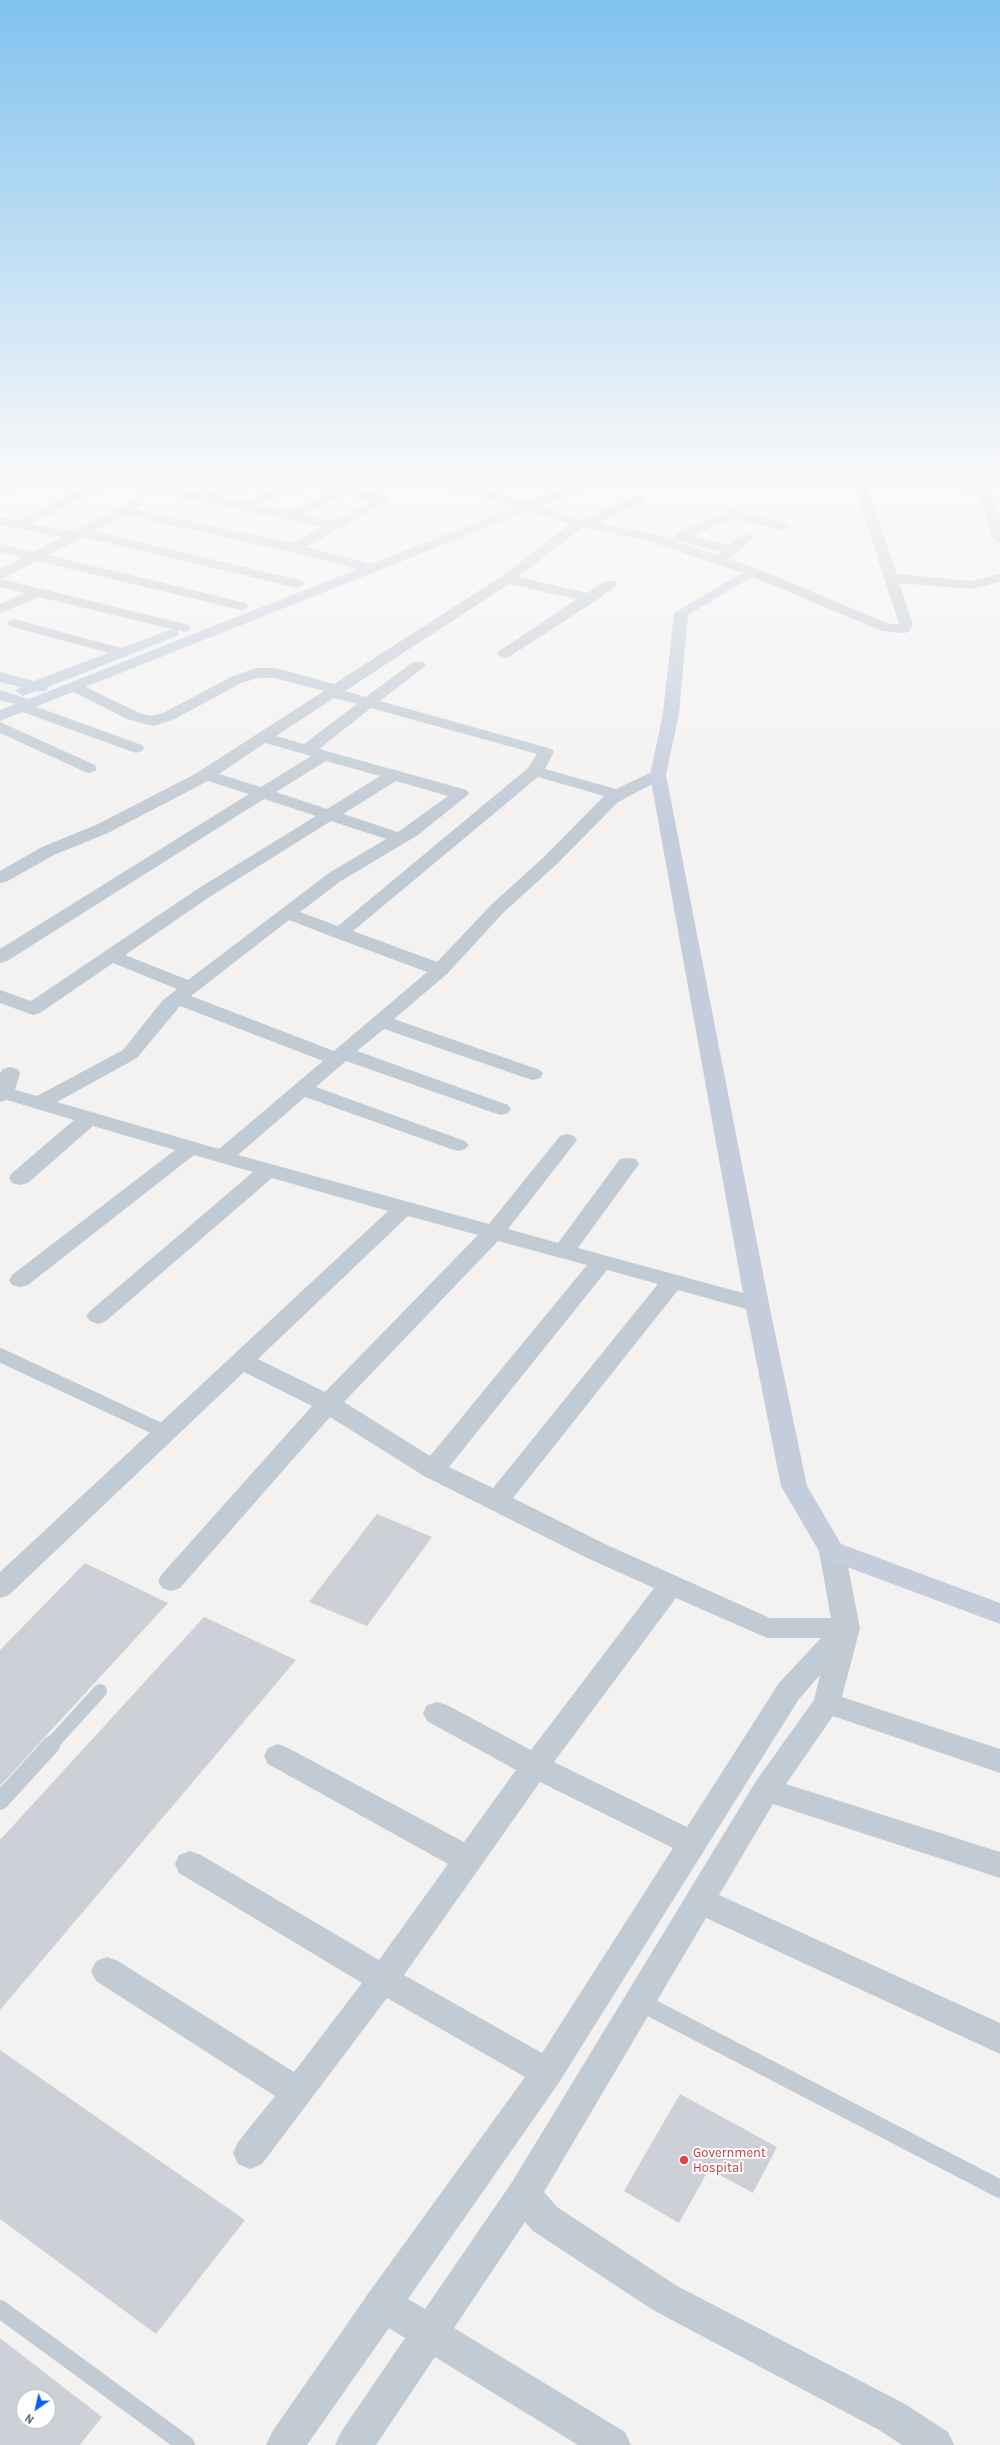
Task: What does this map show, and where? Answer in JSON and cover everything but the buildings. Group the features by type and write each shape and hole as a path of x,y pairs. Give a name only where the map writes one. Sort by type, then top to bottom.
{"street":[{"path":"0,609 29,596"},
{"path":"55,596 184,628"},
{"path":"201,596 241,606"},
{"path":"2,698 267,596"},
{"path":"0,716 300,596"},
{"path":"0,878 48,851 102,829 206,775 481,596"},
{"path":"582,596 590,598"},
{"path":"504,654 593,596"},
{"path":"354,2445 524,2194 766,1790 827,1703 846,1628 832,1551 794,1486 757,1304 658,775 671,713 681,613 711,596"},
{"path":"811,596 887,628 904,629 906,624 896,596"},
{"path":"14,623 120,652"},
{"path":"0,957 263,793 315,753 369,703 418,665"},
{"path":"75,687 133,716 153,721 169,716 236,680 256,672 276,673 369,703 546,752 535,771 340,933"},
{"path":"0,677 59,693"},
{"path":"2,698 136,748"},
{"path":"0,727 89,768"},
{"path":"38,1104 130,1054 169,1005 184,993 335,877 400,838 461,794 264,738"},
{"path":"535,771 617,795"},
{"path":"206,775 400,838"},
{"path":"0,996 33,1009 205,892 394,775"},
{"path":"224,1156 440,970 498,908 617,795 658,775"},
{"path":"287,913 440,970"},
{"path":"112,956 184,993 340,1056 501,1109"},
{"path":"380,1021 533,1074"},
{"path":"2,1082 38,1104 404,1208 757,1304"},
{"path":"302,1089 458,1146"},
{"path":"20,1178 89,1118"},
{"path":"171,1581 328,1404 494,1232 567,1140"},
{"path":"20,1280 192,1148"},
{"path":"564,1251 628,1164"},
{"path":"98,1316 269,1170"},
{"path":"0,1588 404,1208"},
{"path":"433,1470 602,1261"},
{"path":"497,1501 673,1281"},
{"path":"242,1361 328,1404 433,1470 670,1586 767,1628 846,1628"},
{"path":"832,1551 1000,1614"},
{"path":"250,2153 298,2093 383,1979 535,1766 670,1586"},
{"path":"285,2445 547,2073 789,1691 846,1628"},
{"path":"827,1703 1000,1761"},
{"path":"437,1713 535,1766 692,1843"},
{"path":"278,1756 467,1860"},
{"path":"766,1790 1000,1865"},
{"path":"190,1864 383,1979 547,2073"},
{"path":"700,1901 1000,2039"},
{"path":"107,1971 298,2093"},
{"path":"524,2194 545,2219 665,2298 892,2417 935,2445"},
{"path":"383,2304 612,2445"}],"lane":[{"path":"0,1355 165,1432"},
{"path":"0,1801 100,1691"},
{"path":"640,2002 1000,2189"},
{"path":"0,2309 186,2445"}],"place":[{"name":"Government Hospital","path":"684,2160"}]}
